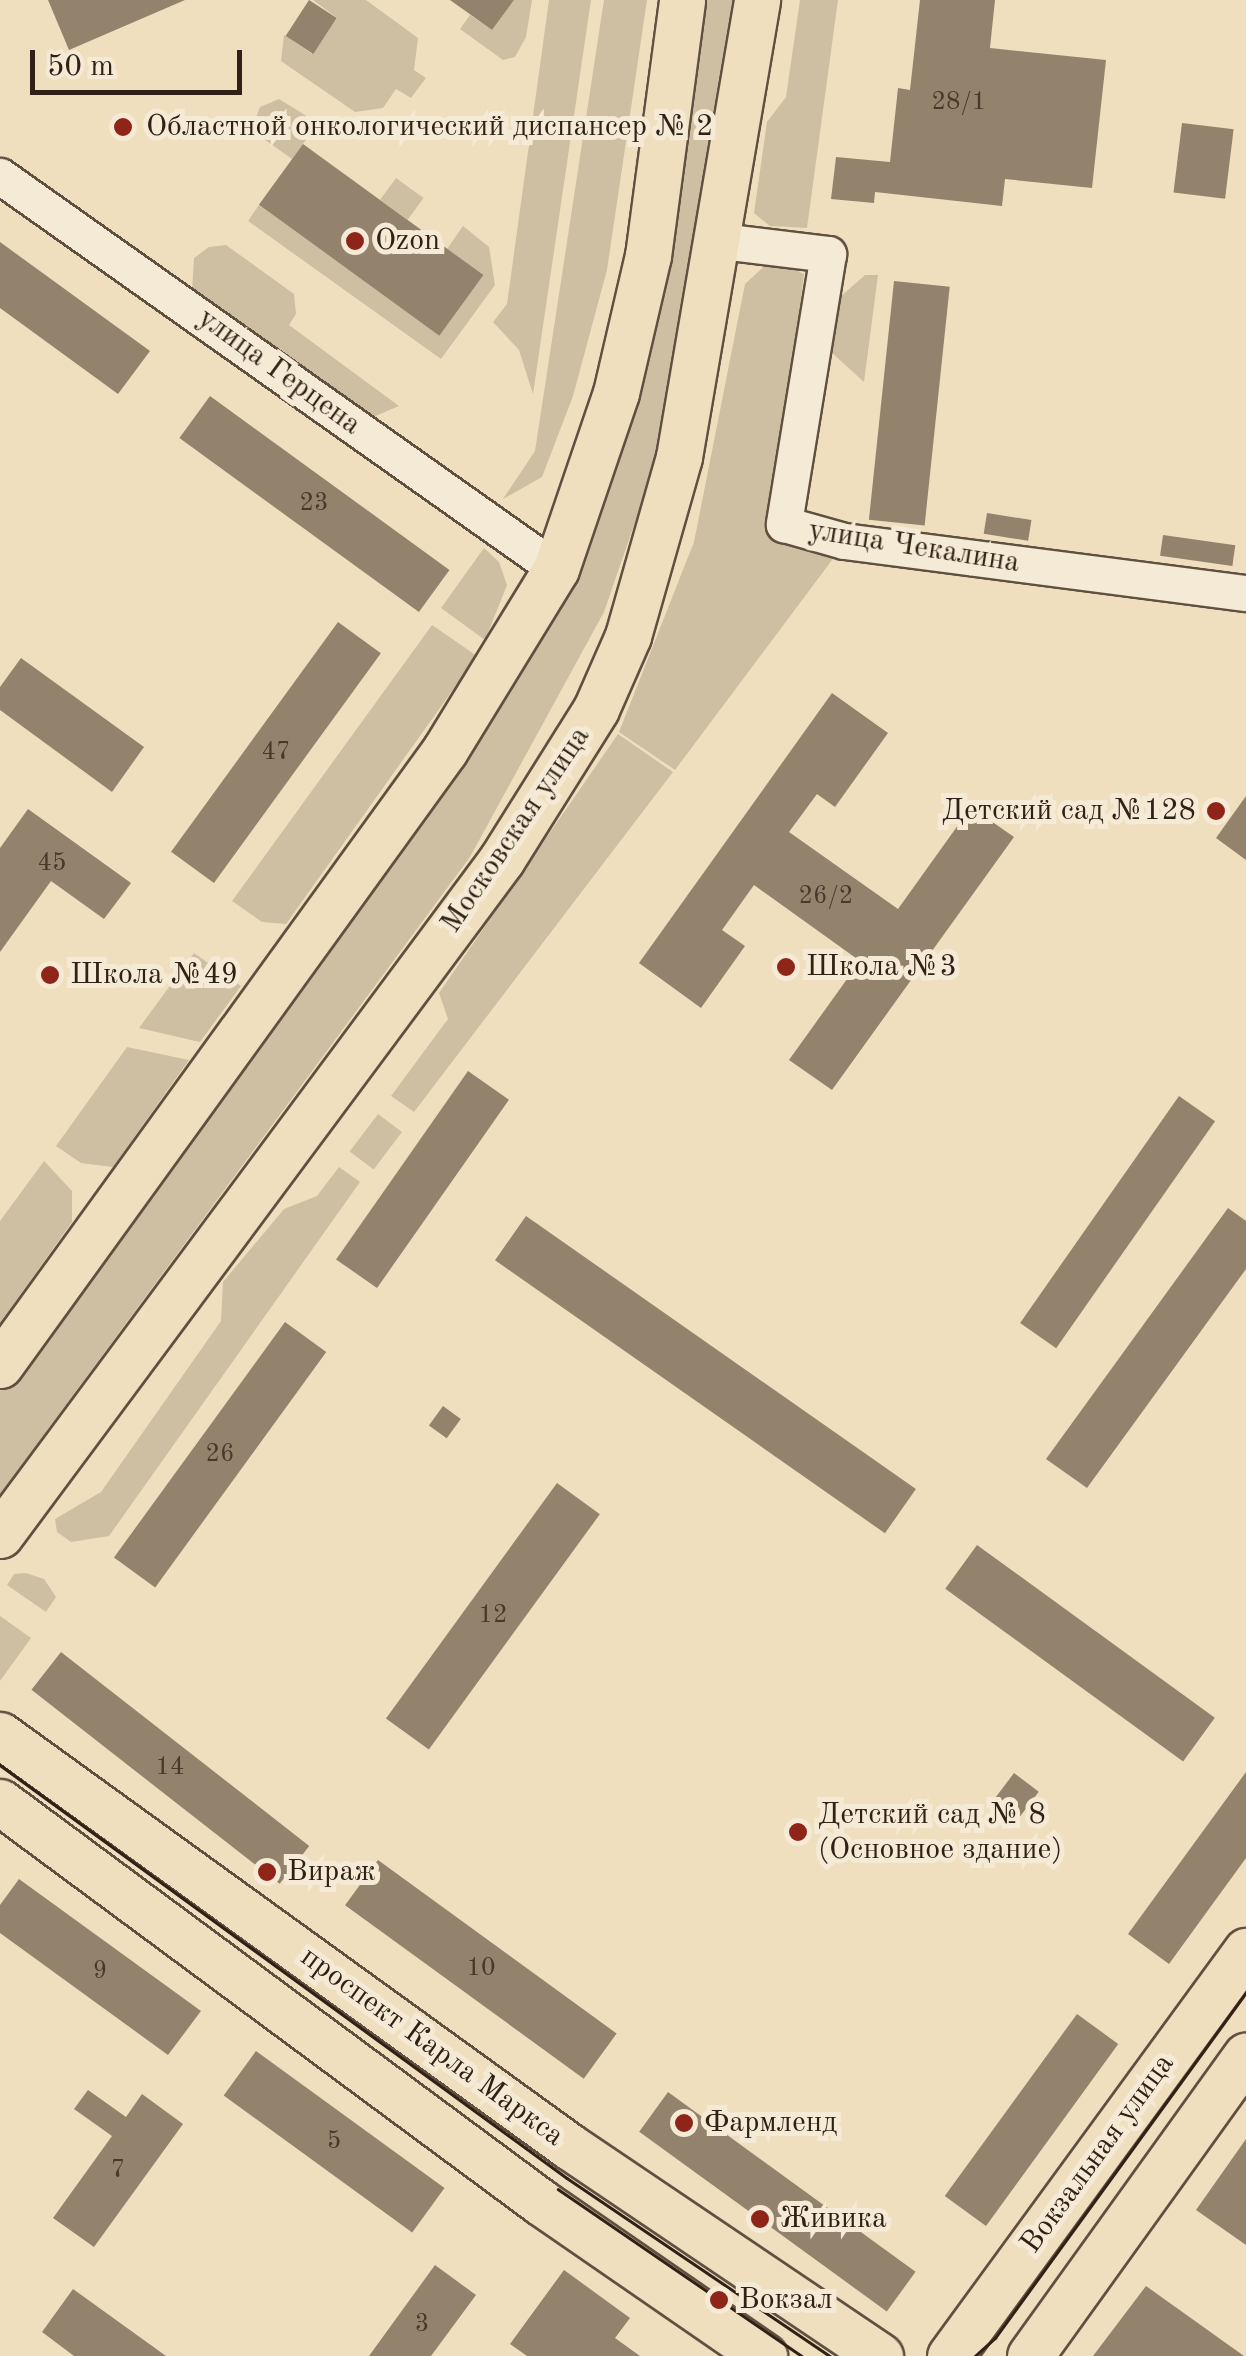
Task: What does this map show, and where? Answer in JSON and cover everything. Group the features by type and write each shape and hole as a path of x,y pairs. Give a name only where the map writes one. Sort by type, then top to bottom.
{"main road":[{"path":"0,1364 446,750 556,569 616,393 648,256 682,0"},
{"name":"Московская улица","path":"0,1535 438,948 557,777 596,709 658,540 720,241 757,0"},
{"name":"проспект Карла Маркса","path":"0,1735 570,2148 882,2354"},
{"name":"проспект Карла Маркса","path":"0,1802 542,2203 764,2356"},
{"name":"Вокзальная улица","path":"958,2346 1246,1950"},
{"name":"Вокзальная улица","path":"1030,2356 1246,2055"},
{"path":"920,2356 958,2346"}],"street":[{"name":"улица Герцена","path":"0,176 556,569"},
{"name":"улица Чекалина","path":"720,241 828,254 784,524 844,542 1246,593"}],"shaded area":[{"path":"313,0 366,0 418,38 414,70 426,78 411,98 396,89 383,108 355,112 281,61 284,35 312,54 337,18"},
{"path":"514,0 532,0 526,37 515,57 503,60 460,29 470,15 492,30"},
{"path":"549,0 591,0 533,394 519,350 493,322 507,304"},
{"path":"604,0 647,0 607,270 573,396 542,477 503,499 535,451"},
{"path":"706,0 733,0 699,242 652,473 604,612 470,857 0,1494 0,1391 344,923 613,473 646,365 670,244"},
{"path":"800,0 838,0 807,228 770,226 754,213 767,122 786,97"},
{"path":"279,99 318,123 292,159 251,130 260,107"},
{"path":"396,178 424,198 408,220 380,200"},
{"path":"259,205 439,335 482,275 447,249 463,226 489,247 495,285 441,359 248,221"},
{"path":"226,245 294,294 296,314 289,325 399,406 366,420 192,291 194,258 209,247"},
{"path":"772,259 804,274 773,519 838,552 675,770 619,732 694,542 745,284"},
{"path":"865,275 878,275 864,382 831,352 840,297"},
{"path":"484,548 499,562 507,585 485,640 441,608"},
{"path":"432,625 477,656 286,924 262,922 232,901"},
{"path":"618,734 673,772 414,1112 391,1096 448,1019 439,993"},
{"path":"194,953 241,986 200,1042 139,1028"},
{"path":"127,1047 189,1060 113,1167 81,1163 56,1146"},
{"path":"378,1114 402,1132 374,1170 350,1152"},
{"path":"44,1161 72,1191 72,1222 0,1323 0,1221"},
{"path":"339,1167 360,1182 109,1536 71,1542 57,1532 55,1519 101,1492 221,1321 223,1282 284,1209 317,1196"},
{"path":"14,1574 44,1579 56,1597 46,1612 7,1585"},
{"path":"0,1616 31,1638 0,1681"}],"building":[{"path":"48,0 185,0 69,50"},
{"path":"309,0 337,18 313,54 286,36"},
{"path":"450,0 514,0 492,30"},
{"path":"920,0 995,0 990,48 1106,60 1092,188 1005,179 1002,206 875,192 874,203 831,199 836,157 890,162 898,88 910,90"},
{"path":"1182,123 1234,129 1225,199 1173,192"},
{"path":"303,144 483,275 439,336 259,205"},
{"path":"0,242 150,351 118,394 0,308"},
{"path":"894,281 950,287 925,526 869,520"},
{"path":"210,396 449,570 419,612 179,438"},
{"path":"987,513 1031,520 1028,541 984,534"},
{"path":"1163,535 1235,545 1232,566 1160,556"},
{"path":"338,622 381,653 214,883 171,852"},
{"path":"21,658 144,747 112,792 0,710 0,687"},
{"name":"Школа №3","path":"832,693 888,733 835,807 817,794 789,832 898,909 971,807 1014,837 832,1090 789,1060 860,961 754,885 722,930 745,946 701,1008 639,963"},
{"path":"1246,796 1246,860 1216,838"},
{"path":"28,809 131,883 104,919 51,881 0,952 0,848"},
{"path":"468,1071 509,1100 377,1288 336,1259"},
{"path":"1179,1096 1215,1121 1056,1348 1020,1323"},
{"path":"1228,1208 1246,1221 1246,1269 1087,1488 1046,1459"},
{"path":"526,1216 916,1489 885,1533 495,1260"},
{"path":"285,1322 326,1352 155,1587 114,1557"},
{"path":"443,1406 461,1419 447,1438 429,1425"},
{"path":"557,1483 600,1514 429,1750 386,1718"},
{"path":"977,1545 1215,1718 1183,1761 945,1589"},
{"path":"61,1652 309,1846 280,1884 31,1690"},
{"path":"1246,1772 1246,1858 1169,1964 1128,1934"},
{"path":"1014,1773 1039,1792 1013,1825 989,1807"},
{"path":"378,1860 617,2033 584,2079 345,1905"},
{"path":"19,1879 201,2011 168,2055 0,1933 0,1905"},
{"path":"1077,2014 1118,2044 986,2226 945,2196"},
{"path":"256,2051 445,2188 412,2232 224,2095"},
{"path":"88,2090 126,2117 142,2094 183,2124 94,2247 53,2218 112,2136 74,2109"},
{"path":"668,2092 916,2272 887,2312 639,2132"},
{"path":"1246,2139 1246,2245 1196,2210"},
{"path":"435,2265 476,2295 431,2356 369,2356"},
{"path":"564,2270 630,2318 615,2338 640,2356 527,2356 510,2344"},
{"path":"1146,2286 1244,2356 1093,2356"},
{"path":"73,2289 166,2356 74,2356 42,2332"}],"tram line":[{"path":"0,1765 567,2178 830,2356"},
{"path":"975,2356 995,2338 1246,1992"},
{"path":"558,2189 802,2356"}],"place":[{"name":"Областной онкологический диспансер № 2","path":"123,127"},
{"name":"Ozon","path":"355,241"},
{"name":"Детский сад №128","path":"1216,811"},
{"name":"Школа №3","path":"786,967"},
{"name":"Школа №49","path":"50,975"},
{"name":"Детский сад № 8 (Основное здание)","path":"798,1832"},
{"name":"Вираж","path":"267,1872"},
{"name":"Фармленд","path":"684,2123"},
{"name":"Живика","path":"760,2219"},
{"name":"Вокзал","path":"719,2300"}]}
